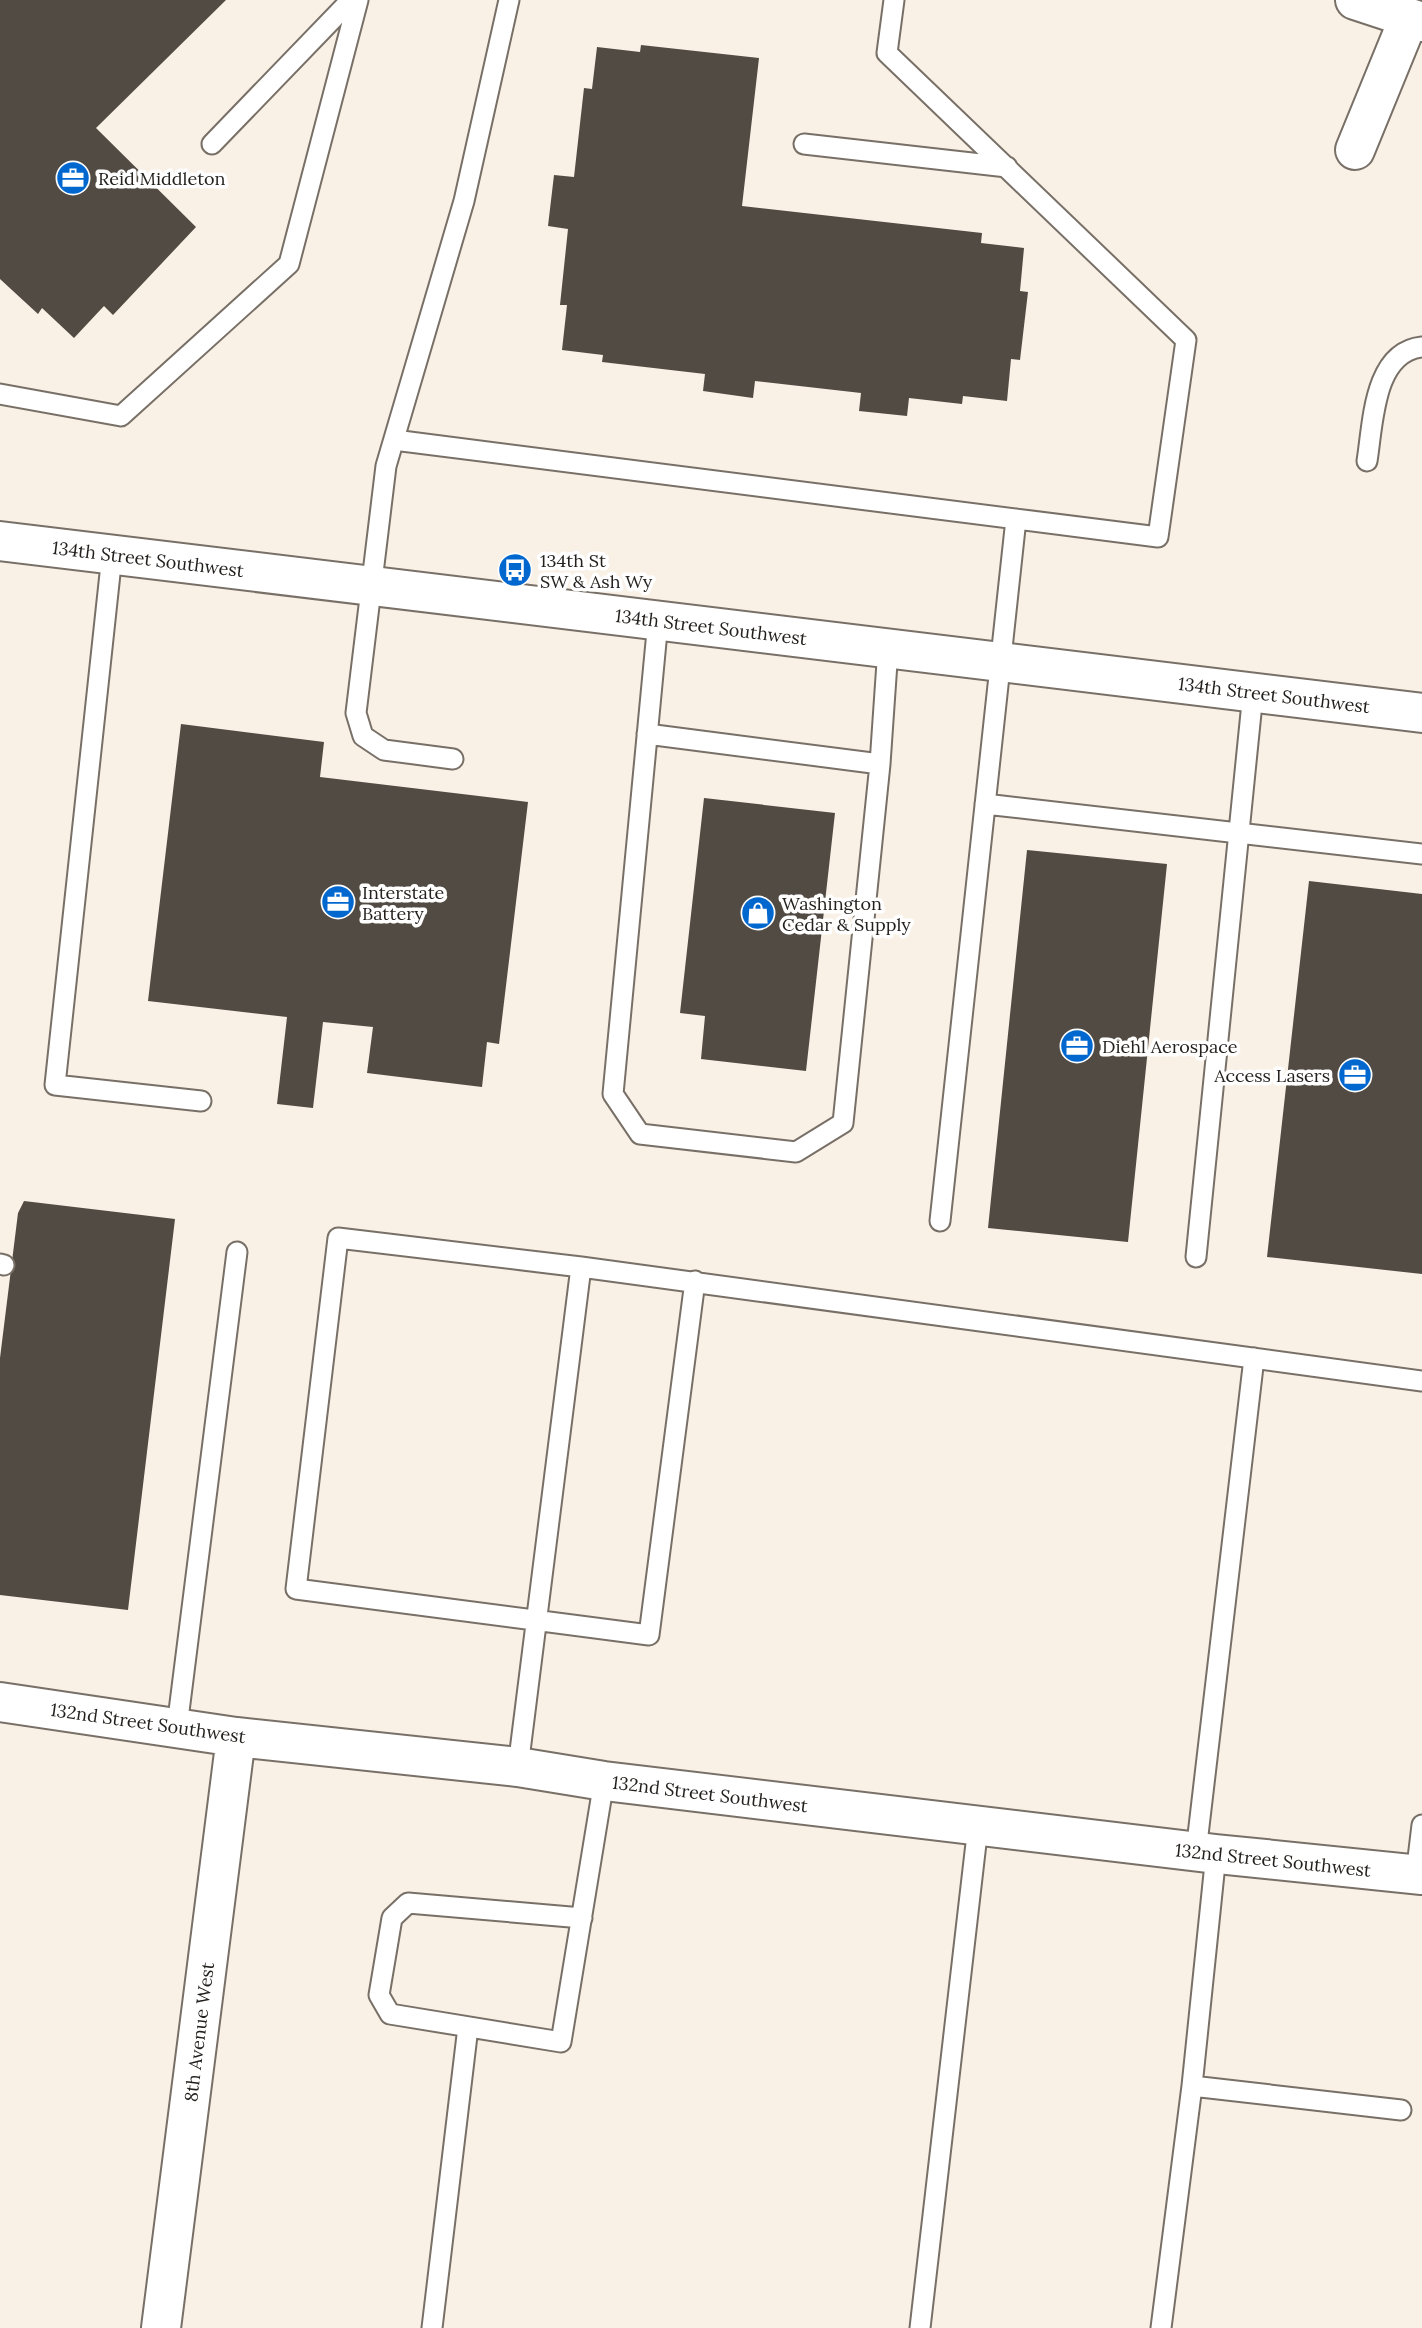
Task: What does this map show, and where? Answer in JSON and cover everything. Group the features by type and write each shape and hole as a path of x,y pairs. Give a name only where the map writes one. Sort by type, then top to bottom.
{"street":[{"path":"1355,0 1415,20 1355,149"},
{"name":"134th Street Southwest","path":"0,541 1422,713"},
{"name":"132nd Street Southwest","path":"0,1702 236,1737 518,1767 604,1781 978,1826 1419,1875"},
{"name":"8th Avenue West","path":"161,2328 236,1737"}],"lane":[{"path":"212,144 351,0"},
{"path":"0,394 121,416 289,264 358,0"},
{"path":"453,759 384,750 363,736 356,713 386,466 464,201 509,0"},
{"path":"394,440 1158,537 1186,340 887,53 894,0"},
{"path":"804,144 1007,167"},
{"path":"1367,461 1378,390 1384,375 1394,362 1416,347 1422,347"},
{"path":"940,1221 1016,519"},
{"path":"112,555 55,1085 201,1101"},
{"path":"658,621 613,1094 640,1134 796,1152 843,1123 880,764 888,648"},
{"path":"1196,1257 1253,693"},
{"path":"647,734 880,764"},
{"path":"985,804 1422,854"},
{"path":"695,1281 649,1635 296,1589 338,1238 695,1281 1422,1381"},
{"path":"177,1727 237,1252"},
{"path":"518,1767 581,1267"},
{"path":"1161,2328 1192,2086 1206,1853 1254,1358"},
{"path":"582,1918 408,1903 392,1918 379,1995 390,2014 561,2042 582,1918 604,1781"},
{"path":"1419,1875 1422,1825"},
{"path":"919,2328 978,1826"},
{"path":"432,2328 468,2027"},
{"path":"1192,2086 1401,2110"}],"building":[{"name":"Reid Middleton","path":"0,0 226,0 96,128 196,227 113,315 104,306 74,338 42,308 38,314 0,279"},
{"path":"641,45 759,58 742,206 982,233 981,243 1024,248 1020,291 1028,292 1020,360 1011,359 1007,401 963,396 962,404 909,398 907,416 859,411 861,393 755,381 753,398 703,391 705,374 602,362 603,355 562,350 567,305 560,305 568,229 548,226 554,175 574,177 584,88 592,89 597,47 640,52"},
{"name":"Interstate Battery","path":"181,724 324,742 320,777 528,802 499,1044 487,1042 482,1087 367,1073 373,1027 323,1022 313,1108 277,1104 287,1017 148,1001"},
{"name":"Washington Cedar & Supply","path":"704,798 835,813 806,1071 701,1059 705,1016 680,1013"},
{"name":"Diehl Aerospace","path":"1027,850 1167,864 1128,1242 988,1228"},
{"name":"Access Lasers","path":"1309,881 1422,894 1422,1274 1267,1257"},
{"path":"24,1201 175,1219 128,1610 0,1595 0,1358 18,1213"}],"place":[{"name":"Reid Middleton","path":"73,178"},
{"name":"134th St SW & Ash Wy","path":"515,570"},
{"name":"Interstate Battery","path":"338,902"},
{"name":"Washington Cedar & Supply","path":"758,913"},
{"name":"Diehl Aerospace","path":"1077,1046"},
{"name":"Access Lasers","path":"1355,1075"}]}
